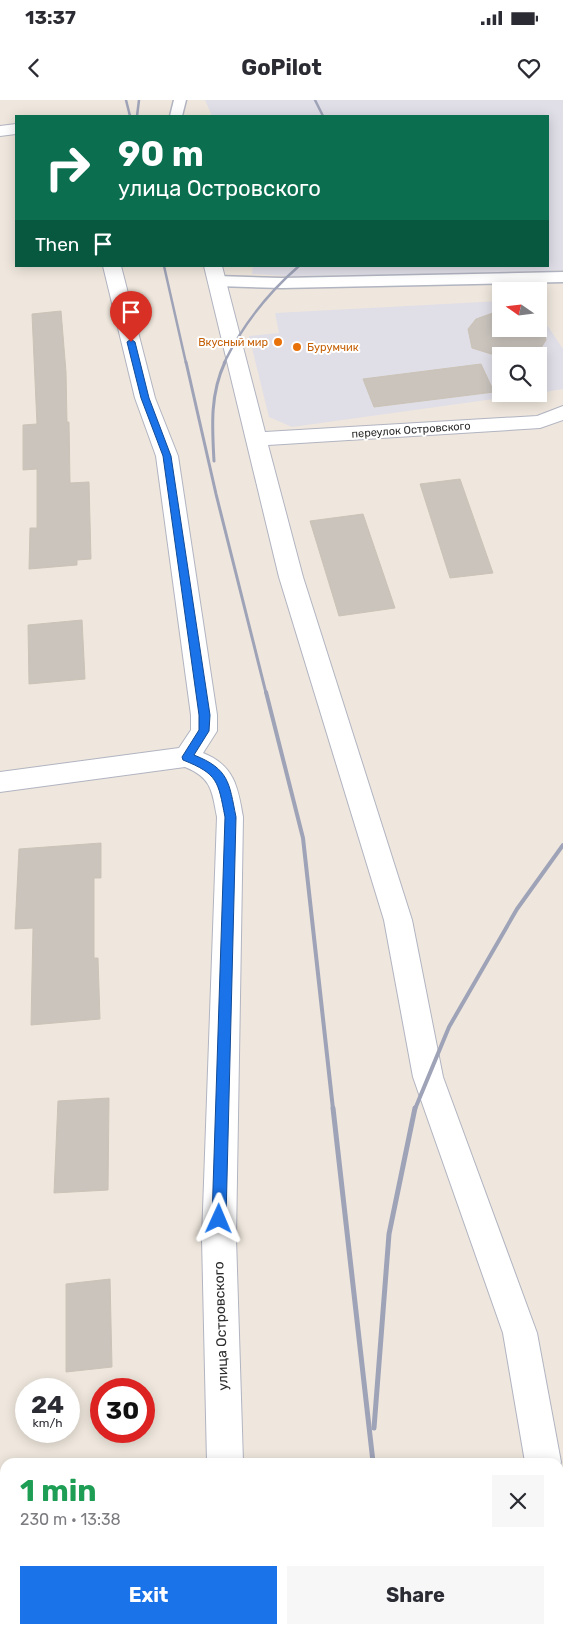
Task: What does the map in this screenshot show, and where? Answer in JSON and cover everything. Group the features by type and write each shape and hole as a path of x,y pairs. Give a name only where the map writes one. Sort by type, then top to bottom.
{"street":[{"path":"0,131 15,129"},
{"path":"0,782 187,757 204,731 204,715 167,456 145,398 112,267"},
{"path":"215,274 291,577 398,920 428,1077 520,1333 542,1458"},
{"name":"переулок Островского","path":"257,439 540,422 563,412"},
{"name":"улица Островского","path":"187,757 208,765 224,782 230,817 218,1238 225,1458"}],"lane":[{"path":"176,115 180,100"},
{"path":"215,274 282,283 563,277"}],"shaded area":[{"path":"205,100 563,100 563,270 513,274 288,276 252,274 253,267 549,267 549,115 212,115"},
{"path":"492,301 492,338 548,338 548,326 563,349 563,389 547,392 547,347 492,347 492,399 292,427 269,417 249,336 279,333 275,313"}],"building":[{"path":"61,311 66,372 67,422 69,422 70,483 89,482 91,559 77,560 77,565 29,569 30,528 37,528 37,469 23,470 23,425 37,424 32,314"},
{"path":"492,313 492,338 546,338 546,340 542,347 492,347 492,354 472,348 468,329 476,319"},
{"path":"481,364 492,388 492,392 374,407 363,379"},
{"path":"460,479 493,573 450,578 420,484"},
{"path":"363,514 395,608 339,616 310,521"},
{"path":"82,620 85,679 29,684 28,625"},
{"path":"101,843 101,878 94,878 94,958 98,958 100,1019 31,1025 33,928 15,929 19,849"},
{"path":"109,1098 108,1190 54,1193 58,1101"},
{"path":"110,1279 112,1367 66,1372 66,1284"}],"railway":[{"path":"126,100 130,115"},
{"path":"137,115 139,100"},
{"path":"315,100 322,115"},
{"path":"164,267 186,363"},
{"path":"224,363 247,323 266,299 298,267"},
{"path":"186,362 216,494 266,693"},
{"path":"214,461 214,398 225,362"},
{"path":"266,692 303,838 333,1109"},
{"path":"415,1109 449,1027 517,909 563,845"},
{"path":"333,1108 373,1458"},
{"path":"374,1428 389,1234 415,1108"}],"place":[{"name":"Вкусный мир","path":"278,342"},
{"name":"Бурумчик","path":"297,347"}],"route":[{"path":"131,342 145,398 167,456 204,715 204,731 187,757 208,765 224,782 230,817 219,1219"}]}
